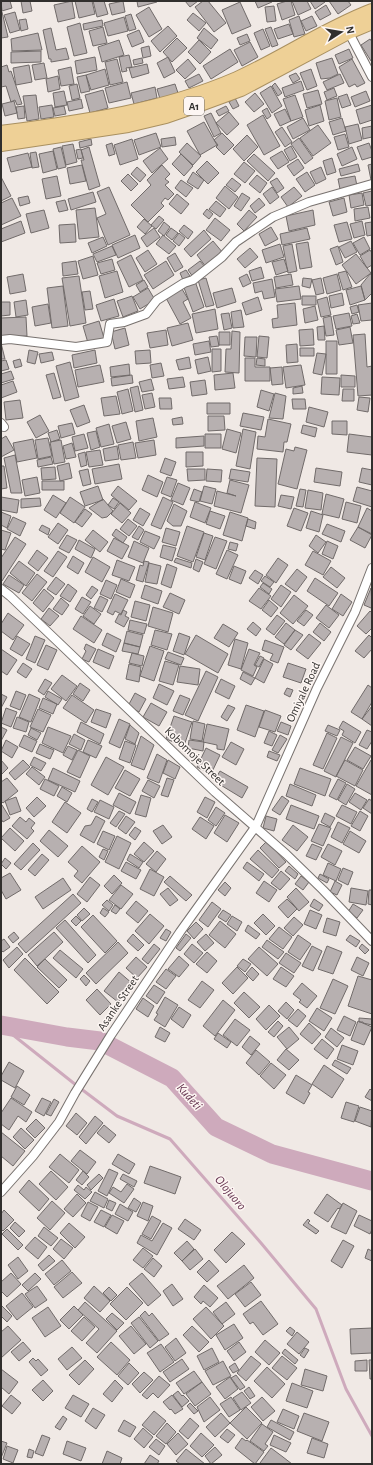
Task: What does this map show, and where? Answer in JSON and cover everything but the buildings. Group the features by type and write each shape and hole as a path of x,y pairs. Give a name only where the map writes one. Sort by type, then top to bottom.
{"highway":[{"name":"A1","path":"1,144 94,131 166,116 241,89 372,11"},
{"name":"A1","path":"1,133 126,114 192,96 236,79 346,27 372,22"}],"street":[{"path":"346,27 372,77"},
{"path":"1,340 10,339 76,347 108,342 110,324 124,322 146,314 157,300 184,283 193,280 222,257 236,242 273,217 309,202 372,184"},
{"name":"Omiyale Road","path":"256,826 317,688 355,612 372,568"},
{"name":"Kobomoje Street","path":"1,589 215,792 256,826 318,885 372,941"},
{"name":"Asanke Street","path":"1,1192 33,1156 59,1122 111,1035 180,932 256,826"}],"waterway":[{"name":"Kudeti","path":"1,1025 67,1037 100,1041 172,1078 216,1127 272,1154 372,1181"},
{"name":"Olojuoro","path":"3,1027 117,1116 170,1139 261,1243 316,1309 346,1389 372,1436"}]}
